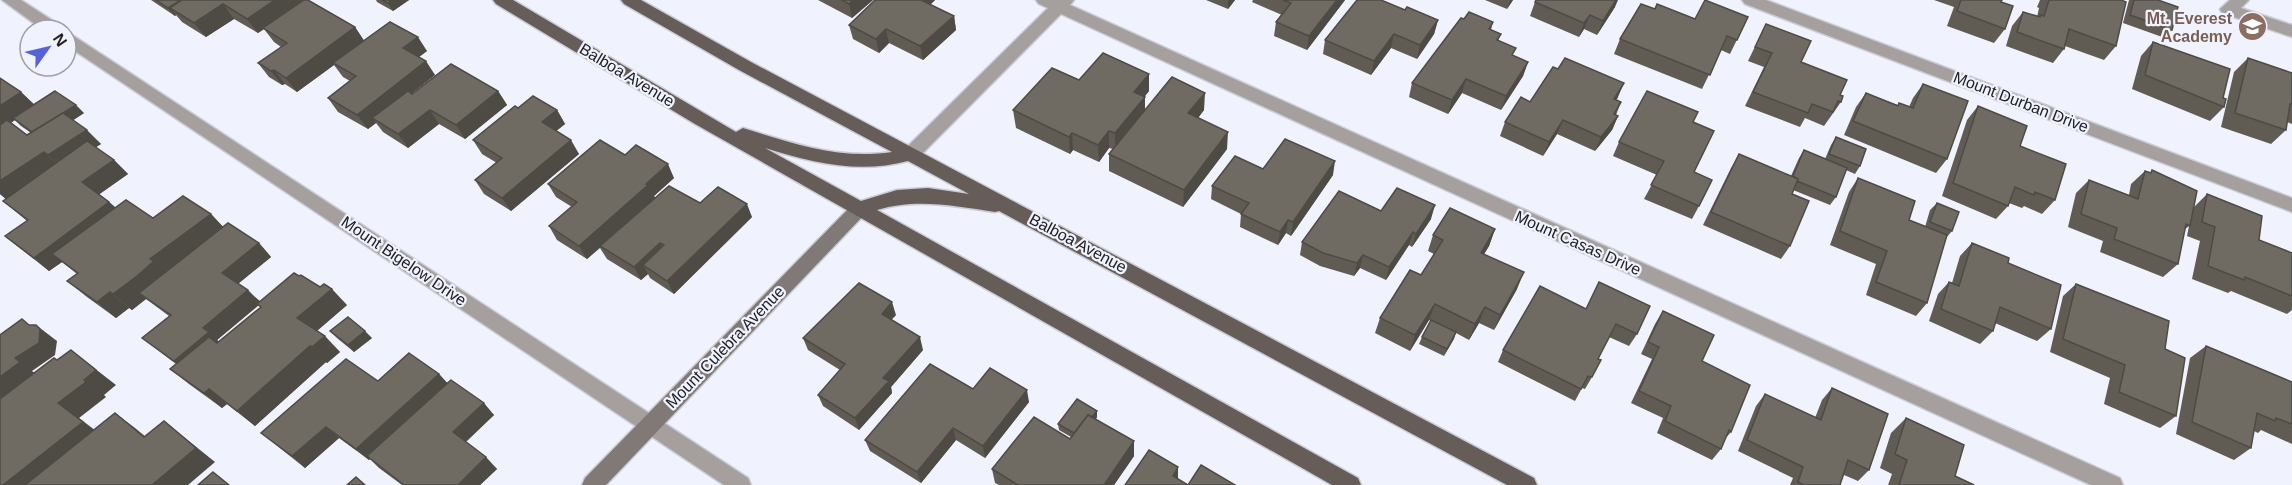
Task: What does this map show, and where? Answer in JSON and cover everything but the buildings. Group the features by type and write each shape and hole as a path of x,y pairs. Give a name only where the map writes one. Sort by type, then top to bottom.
{"main road":[{"name":"Balboa Avenue","path":"501,0 701,120 1351,485"},
{"name":"Balboa Avenue","path":"629,0 745,66 1527,485"},
{"path":"701,120 792,151 826,157 872,162 891,161 911,154"},
{"path":"859,209 897,197 928,195 1010,207"}],"street":[{"path":"10,0 37,18"},
{"name":"Mount Durban Drive","path":"1750,0 2292,205"},
{"path":"2212,0 2228,9 2292,31"},
{"path":"2228,9 2241,0"},
{"path":"911,154 1056,2"},
{"name":"Mount Casas Drive","path":"1056,2 2113,485"},
{"name":"Mount Bigelow Drive","path":"78,45 741,485"},
{"name":"Mount Culebra Avenue","path":"592,485 859,209"}],"place":[{"name":"Mt. Everest Academy","path":"2253,27"}]}
